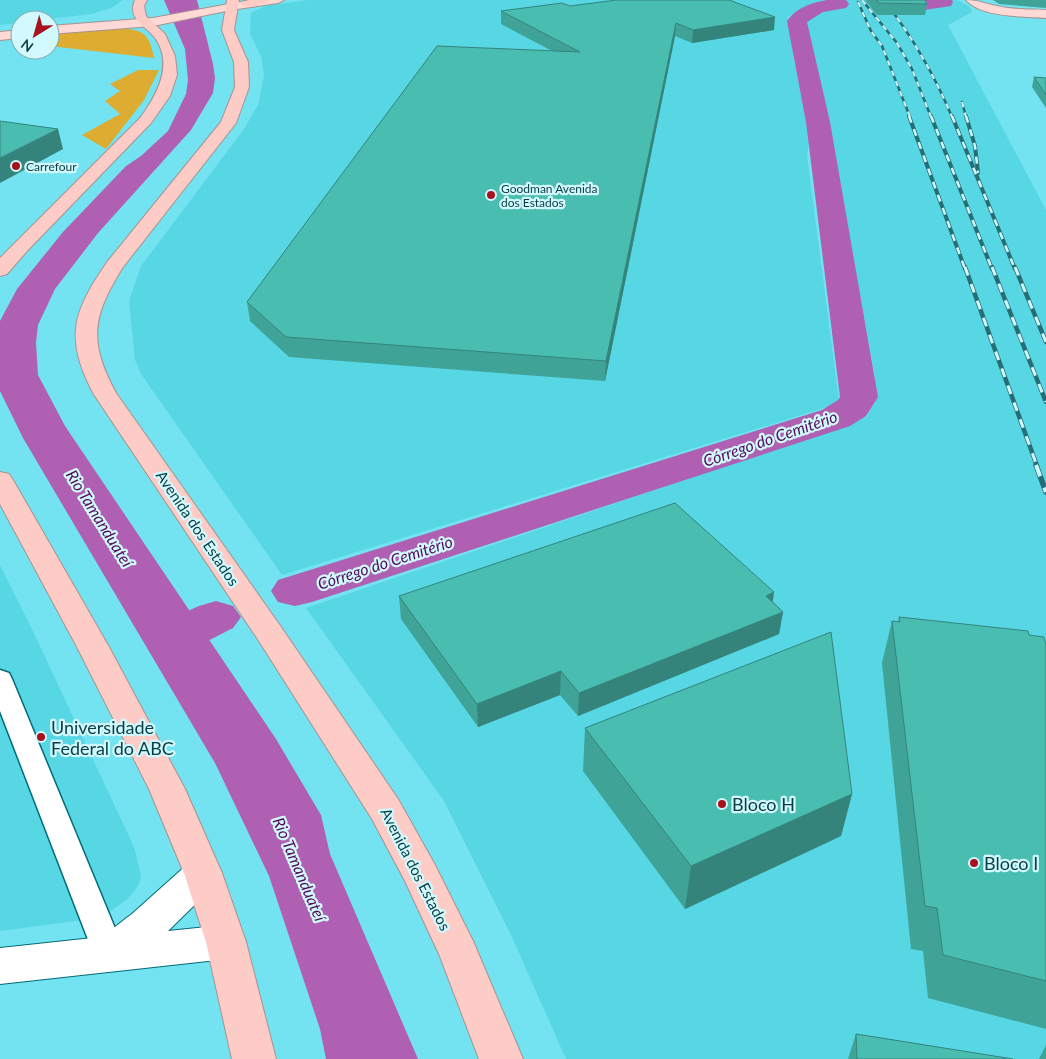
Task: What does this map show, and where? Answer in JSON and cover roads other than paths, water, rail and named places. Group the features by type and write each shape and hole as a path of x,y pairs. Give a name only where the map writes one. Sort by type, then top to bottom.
{"highway":[{"path":"231,5 265,0"},
{"path":"0,270 146,120 162,98 170,68 167,53 160,37 145,23 138,10 140,2"},
{"name":"Avenida dos Estados","path":"231,5 228,30 238,53 242,72 242,87 234,111 228,123 115,264 103,282 92,304 85,343 90,362 105,392 276,642 385,809 422,876 459,954 501,1059"},
{"path":"0,480 135,725 167,789 203,873 226,942 254,1059"}],"main road":[{"path":"60,29 145,23 231,5 278,0"},
{"path":"972,0 987,8 1046,14"},
{"path":"126,9 140,2"},
{"path":"60,21 113,13"}],"street":[{"path":"0,679 110,955"},
{"path":"110,955 147,925 203,873"},
{"path":"0,966 226,942"}],"water":[{"name":"Rio Tamanduateí","path":"164,0 197,0 213,64 215,78 213,93 191,130 98,233 55,289 38,325 36,343 38,375 65,426 276,739 321,815 330,854 418,1059 326,1059 320,1029 269,876 215,763 23,438 0,391 0,321 17,289 63,232 126,166 141,156 168,131 186,94 188,80 185,49"}],"waterway":[{"name":"Córrego do Cemitério","path":"924,4 944,2 943,0"},
{"name":"Córrego do Cemitério","path":"295,591 836,418 853,408 859,397 818,122 797,21 811,10 839,4"},
{"name":"Córrego do Cemitério","path":"176,636 216,617"}],"railway":[{"path":"862,0 897,43 912,69 931,117"},
{"path":"884,0 922,56 952,117"},
{"path":"858,2 871,31 882,46 910,117"},
{"path":"962,102 966,117"},
{"path":"909,116 965,269"},
{"path":"931,116 992,269"},
{"path":"952,116 1015,269"},
{"path":"966,116 975,146 978,173"},
{"path":"965,267 1037,466"},
{"path":"992,267 1046,402"},
{"path":"1015,267 1046,342"},
{"path":"1036,465 1046,492"}],"place":[{"name":"Carrefour","path":"16,166"},
{"name":"Goodman Avenida dos Estados","path":"491,195"},
{"name":"Universidade Federal do ABC","path":"41,737"},
{"name":"Bloco H","path":"722,804"},
{"name":"Bloco I","path":"974,863"}]}
